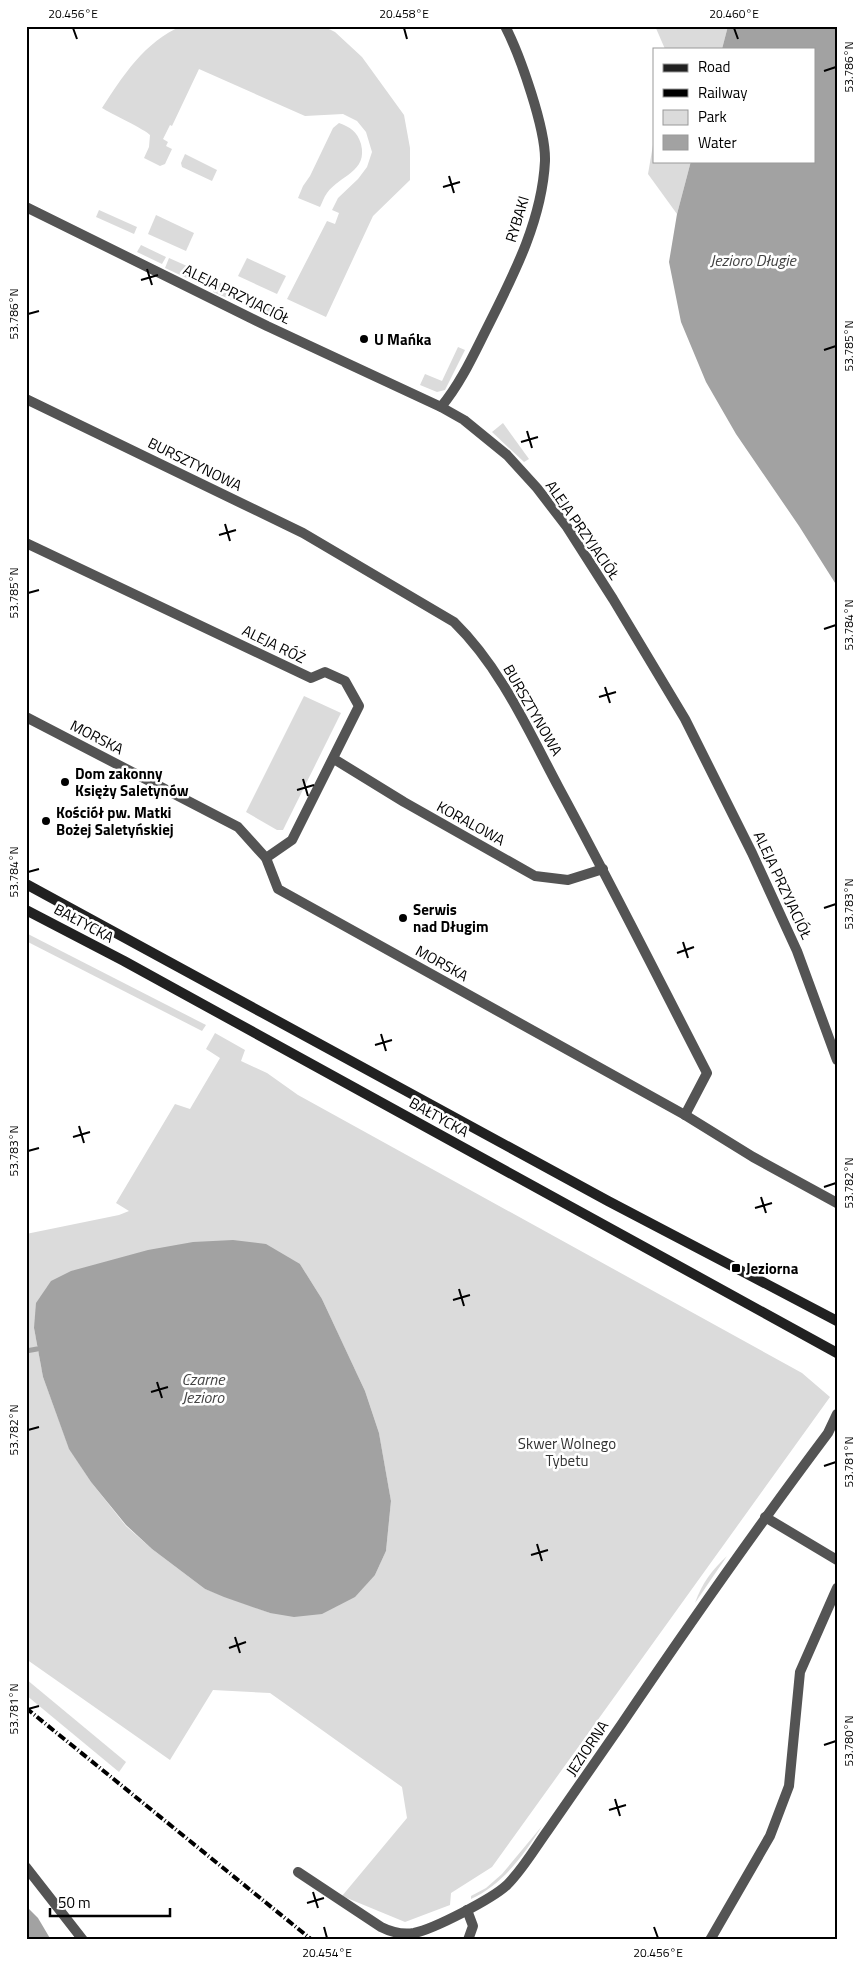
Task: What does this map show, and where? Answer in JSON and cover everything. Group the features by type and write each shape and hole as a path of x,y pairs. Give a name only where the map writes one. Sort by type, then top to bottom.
{"main road":[{"name":"BAŁTYCKA","path":"26,884 608,1201 837,1321"},
{"name":"BAŁTYCKA","path":"26,910 124,961 837,1353"}],"street":[{"name":"RYBAKI","path":"442,407 457,388 511,280 532,230 540,194 545,159 542,136 522,70 505,26"},
{"name":"ALEJA PRZYJACIÓŁ","path":"26,208 267,326 442,407 464,420 507,455 537,488 567,527 614,600 685,719 752,853 797,951 837,1060"},
{"name":"BURSZTYNOWA","path":"26,399 304,533 454,622 467,635 503,684 603,869 708,1073 685,1116"},
{"name":"ALEJA RÓŻ","path":"26,543 311,678 325,672 346,681 359,706 292,840 266,858"},
{"name":"MORSKA","path":"26,717 238,827 266,858 278,888 837,1203"},
{"name":"KORALOWA","path":"334,759 404,802 535,876 568,880 603,869"},
{"name":"JEZIORNA","path":"298,1872 391,1932 413,1933 467,1910 508,1884 765,1517 832,1430 837,1414"},
{"path":"765,1517 837,1560"},
{"path":"710,1940 770,1836 789,1786 800,1672 837,1588"},
{"path":"26,1868 83,1940"},
{"path":"467,1910 473,1926 468,1940"}],"green space":[{"path":"182,26 323,26 335,32 362,57 404,115 410,148 410,180 373,216 326,317 287,299 327,221 335,224 339,213 332,210 338,198 358,179 367,167 372,152 366,132 357,121 343,114 305,116 199,69 172,126 170,125 163,139 168,142 166,146 172,149 165,164 160,166 144,158 149,147 150,135 102,108 126,72 146,50"},
{"path":"655,26 728,26 722,48 665,48"},
{"path":"339,123 350,128 355,133 361,144 362,153 357,167 332,187 320,207 298,198 333,128"},
{"path":"653,145 653,162 691,162 677,214 648,174"},
{"path":"185,154 217,170 212,181 182,167 181,163"},
{"path":"99,210 137,227 134,234 96,217"},
{"path":"156,215 194,233 186,251 148,234"},
{"path":"141,245 166,257 162,264 137,252"},
{"path":"169,258 196,270 191,280 165,268"},
{"path":"247,258 286,276 277,294 238,276"},
{"path":"218,282 244,294 239,303 213,292"},
{"path":"249,296 273,307 270,314 245,303"},
{"path":"458,347 465,350 445,390 437,392 420,385 425,374 442,381"},
{"path":"503,423 529,459 524,462 492,432"},
{"path":"304,696 341,713 283,830 277,830 246,812"},
{"path":"26,933 206,1025 202,1031 26,941"},
{"name":"Skwer Wolnego Tybetu","path":"215,1033 245,1050 241,1061 267,1073 298,1095 802,1373 830,1397 492,1867 451,1893 450,1905 405,1922 342,1896 407,1818 402,1787 270,1693 213,1690 170,1760 26,1659 26,1234 119,1215 129,1211 116,1203 175,1104 190,1109 220,1058 206,1049","holes":["300,1264 322,1299 365,1391 379,1433 391,1501 386,1551 375,1575 270,1613 205,1589 152,1549 126,1526 91,1482 69,1448 43,1377 34,1328"]},
{"path":"727,1556 695,1603 708,1577"},
{"path":"26,1679 126,1762 119,1772 26,1695"},
{"path":"542,1826 512,1868 493,1885 471,1899 471,1896 486,1888 502,1874"}],"water":[{"name":"Jezioro Długie","path":"728,26 837,26 837,586 799,526 736,434 706,382 681,322 669,262 677,214 691,162 816,162 816,48 722,48"},
{"name":"Czarne Jezioro","path":"233,1240 266,1244 300,1264 322,1299 365,1391 379,1433 391,1501 386,1551 375,1575 355,1597 322,1614 294,1617 270,1613 224,1597 205,1589 152,1549 126,1525 91,1482 69,1449 43,1377 34,1328 36,1303 51,1281 71,1271 148,1250 193,1242"},
{"path":"26,1906 38,1918 51,1940 26,1940"}],"waterway":[{"path":"26,1351 37,1349"}],"railway":[{"path":"26,1708 312,1940"}],"place":[{"name":"U Mańka","path":"364,339"},
{"name":"Dom zakonny Księży Saletynów","path":"65,782"},
{"name":"Kościół pw. Matki Bożej Saletyńskiej","path":"46,821"},
{"name":"Serwis nad Długim","path":"403,918"},
{"name":"Jeziorna","path":"736,1268"}]}
